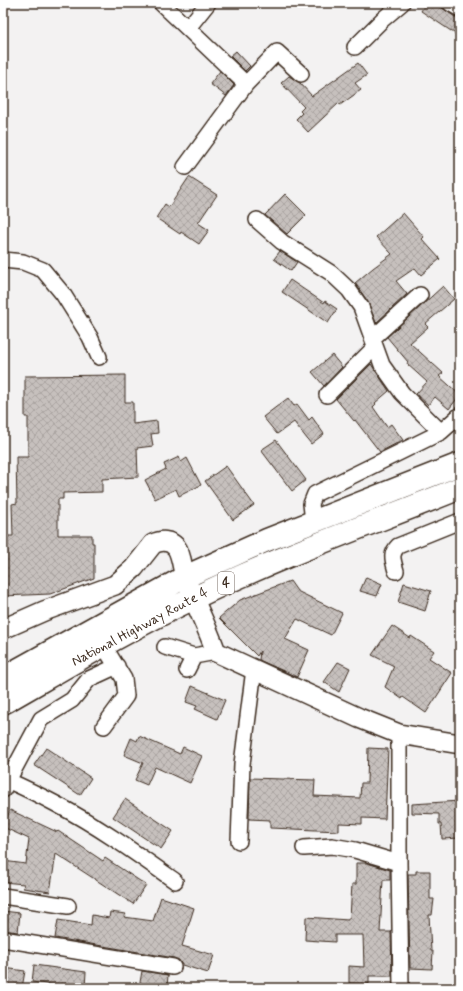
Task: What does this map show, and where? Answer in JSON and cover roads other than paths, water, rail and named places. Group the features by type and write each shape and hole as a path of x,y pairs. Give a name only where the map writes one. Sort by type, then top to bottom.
{"highway":[{"name":"National Highway Route 4","path":"3,678 185,577 312,521 460,464"},
{"name":"National Highway Route 4","path":"3,703 104,646 194,598 264,566 460,488"}],"street":[{"path":"161,3 246,84"},
{"path":"188,28 208,3"},
{"path":"355,48 382,20 402,3"},
{"path":"450,3 460,9"},
{"path":"185,166 246,84 277,52 301,74"},
{"path":"257,220 282,242 331,273 349,290 361,307 382,365 402,393 441,432"},
{"path":"3,260 23,262 43,270 63,294 90,337 99,356"},
{"path":"327,395 420,295"},
{"path":"312,521 311,504 315,494 441,432 460,415"},
{"path":"396,571 392,556 394,550 398,546 460,521"},
{"path":"3,629 44,611 116,585 134,568 149,548 158,542 167,542 173,544 177,549 185,577 216,652"},
{"path":"104,646 124,679 126,696 104,726"},
{"path":"165,646 194,656 216,652 359,718 399,734 460,744"},
{"path":"187,670 194,656"},
{"path":"116,666 89,678 72,700 40,719 6,785 57,804 140,856 175,881"},
{"path":"239,841 242,764 254,669"},
{"path":"399,734 399,863 402,988"},
{"path":"304,848 332,846 355,850 399,863"},
{"path":"3,896 68,906"},
{"path":"3,939 173,967"}]}
